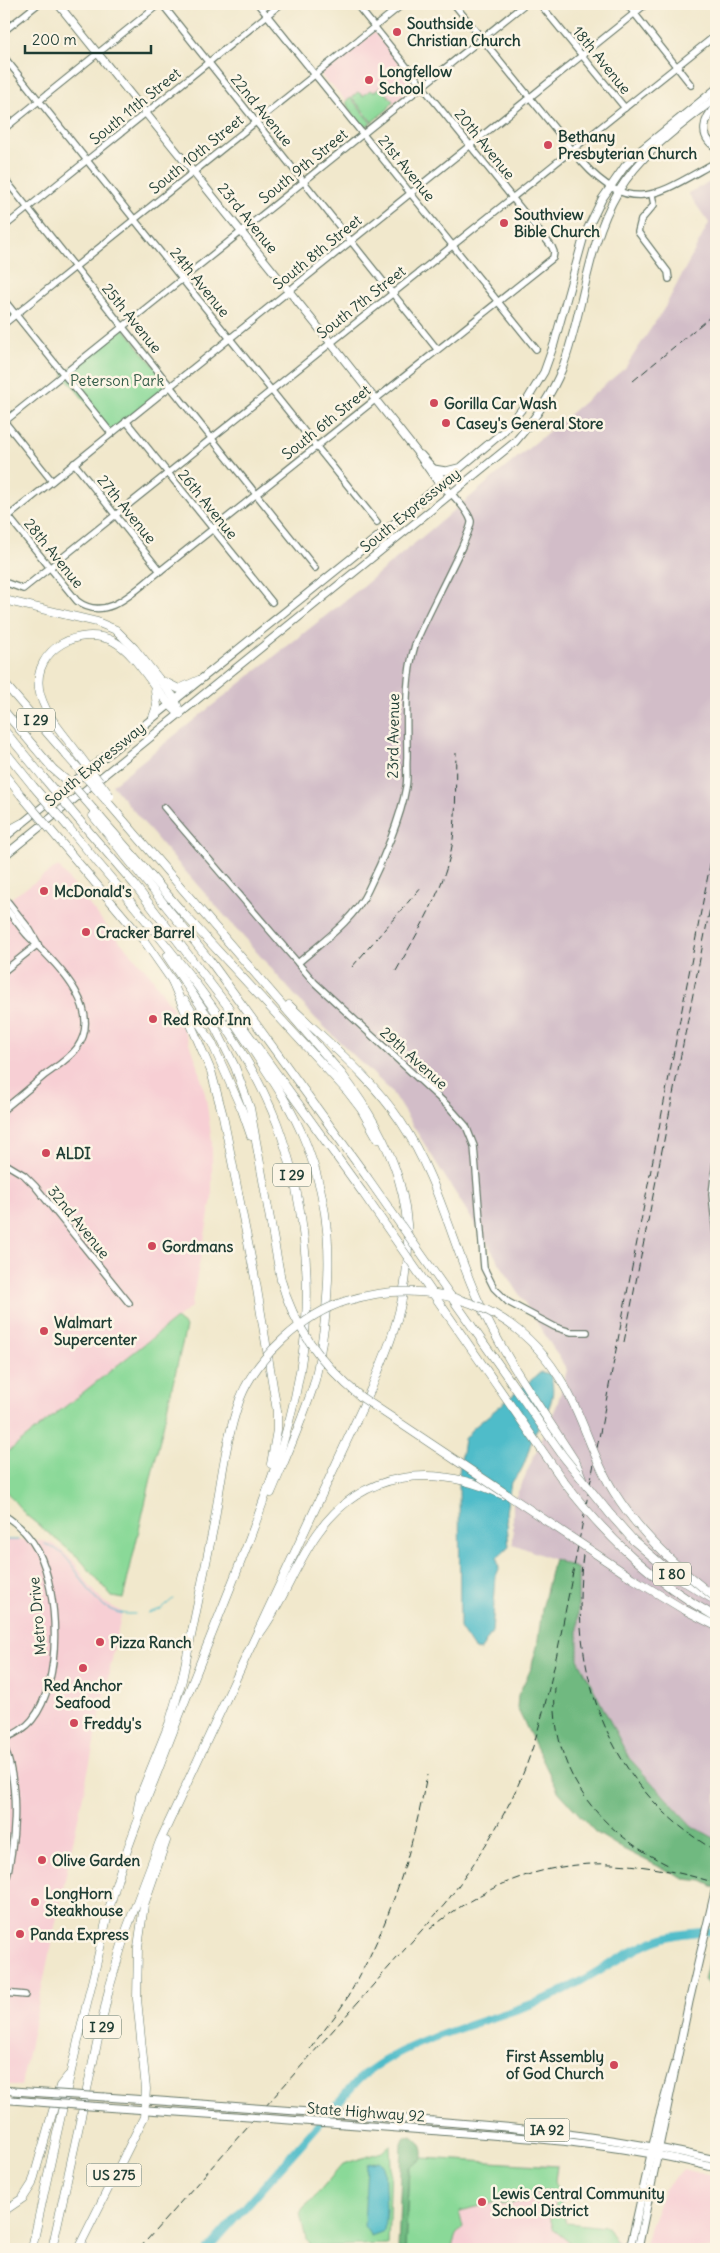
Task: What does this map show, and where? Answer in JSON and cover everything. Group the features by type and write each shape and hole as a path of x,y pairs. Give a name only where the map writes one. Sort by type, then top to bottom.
{"highway":[{"path":"4,600 108,626 123,636 150,674 168,705 180,714"},
{"path":"107,798 43,705 39,688 40,674 44,661 52,651 70,639 89,635 104,638 121,646 175,699 180,714"},
{"path":"150,674 174,688 186,687 199,680"},
{"path":"150,674 158,699 153,718"},
{"name":"I 29","path":"4,683 68,757 107,798 122,819 356,1093 379,1128 397,1174 407,1232 407,1268 402,1299 394,1328 371,1389 250,1647 142,1886 109,1989 52,2249"},
{"path":"4,711 53,769 348,1092 374,1130 397,1174"},
{"path":"4,730 134,884 227,1005 363,1193 564,1482 588,1513 613,1541 666,1585 716,1617"},
{"name":"I 29","path":"4,750 170,951 226,1026 258,1080 277,1125 292,1175 301,1223 306,1269 307,1312 304,1350 289,1426 250,1538 135,1827 116,1882 69,2074 32,2249"},
{"path":"4,774 145,942 172,981 212,1043 242,1110 259,1161"},
{"path":"91,810 211,962 367,1177 585,1484"},
{"path":"4,834 22,823"},
{"path":"116,885 215,1027 236,1067 250,1108 281,1280 292,1310 304,1334 335,1375 382,1413 663,1598 716,1626"},
{"path":"244,960 376,1090 400,1120 437,1190 478,1298 495,1334 576,1463 585,1484"},
{"path":"172,981 211,1071 232,1154 256,1283 277,1411 273,1458 260,1510"},
{"path":"227,1005 232,1019 283,1100 306,1144 320,1182 327,1216 329,1254 327,1301 314,1382 301,1420 263,1512 250,1538"},
{"path":"135,1827 140,1796 169,1724 182,1680 233,1420 241,1396 255,1373 276,1347 303,1322 336,1305 371,1295 394,1291 427,1292 455,1297 476,1304 505,1320 534,1344 556,1371 566,1388 607,1480 623,1505 652,1541 716,1600"},
{"path":"250,1647 267,1624 315,1535 349,1500 378,1484 409,1476 449,1477 480,1485 516,1501"},
{"name":"I 80","path":"585,1484 610,1514 654,1559 675,1576 716,1600"},
{"path":"145,2100 146,2089 137,1999 138,1947 144,1904 174,1812"},
{"path":"4,2211 23,2198 32,2184 60,2086 69,2074"},
{"name":"US 275","path":"78,2249 144,2117 145,2100"}],"main road":[{"name":"23rd Avenue","path":"58,4 452,494"},
{"name":"South Expressway","path":"4,838 497,438 512,422 538,383 554,344 584,236 597,207 610,186 625,166 646,144 716,89"},
{"name":"South Expressway","path":"4,856 514,442 531,422 549,395 566,355 601,228 619,191 637,166 656,146 716,98"},
{"path":"716,106 708,115 704,128 709,142 716,147"},
{"path":"423,499 432,483 430,468 449,471 467,464"},
{"path":"638,2249 665,2093 678,2055 716,1887"},
{"name":"State Highway 92","path":"4,2090 554,2131 657,2146 716,2160"},
{"name":"State Highway 92","path":"7,2100 525,2137 655,2155 716,2168"},
{"path":"630,2249 655,2155"}],"street":[{"path":"4,31 38,4"},
{"path":"4,129 161,4"},
{"name":"22nd Avenue","path":"161,4 437,349"},
{"name":"21st Avenue","path":"258,4 536,349"},
{"name":"South 11th Street","path":"4,227 281,4"},
{"name":"20th Avenue","path":"356,4 552,247 554,254"},
{"name":"South 10th Street","path":"4,324 403,4"},
{"path":"454,4 588,169 610,186 635,196 652,195 716,162"},
{"name":"South 9th Street","path":"4,422 525,4"},
{"name":"18th Avenue","path":"540,4 625,108"},
{"path":"627,4 691,84"},
{"name":"South 8th Street","path":"6,518 646,4"},
{"name":"South 7th Street","path":"4,582 23,589 716,35"},
{"name":"24th Avenue","path":"4,57 377,522"},
{"name":"25th Avenue","path":"4,178 315,568"},
{"path":"652,195 653,207 640,220 638,232 668,272 670,279"},
{"name":"South 6th Street","path":"110,608 160,571 498,302 551,259 554,254"},
{"path":"4,300 111,433"},
{"path":"4,422 52,481"},
{"name":"26th Avenue","path":"126,422 272,602"},
{"name":"27th Avenue","path":"74,463 160,571"},
{"name":"23rd Avenue","path":"298,964 345,922 357,907 367,892 389,843 406,787 408,670 416,642 434,601 468,536 471,523 466,511 452,494"},
{"name":"28th Avenue","path":"6,518 83,606 98,610 110,608"},
{"name":"29th Avenue","path":"164,807 322,990 449,1107 466,1126 474,1146 484,1268 494,1288 508,1302 555,1327 571,1332 587,1332"},
{"path":"4,897 78,996 85,1014 85,1028 81,1041 72,1053 4,1109"},
{"path":"4,907 38,944"},
{"path":"4,971 38,944"},
{"path":"716,1161 712,1194 716,1235"},
{"name":"32nd Avenue","path":"4,1163 29,1180 129,1303"},
{"name":"Metro Drive","path":"4,1515 28,1536 46,1570 51,1592 54,1653 48,1687 38,1711 24,1728 4,1739"},
{"path":"4,1746 10,1769 13,1811 11,1852 4,1890"},
{"path":"4,1993 25,1995"}],"shaded area":[{"name":"Longfellow School","path":"374,32 417,85 366,126 362,126 348,108 346,101 331,84 327,83 322,76 322,72 328,67 331,68"},
{"path":"716,179 716,1839 692,1826 629,1758 578,1659 578,1569 513,1544 513,1503 557,1405 567,1370 391,1091 315,1018 163,846 112,785 362,587 625,368 665,307 709,223 688,193"},
{"path":"58,866 112,933 149,973 178,1016 197,1062 206,1098 212,1142 212,1199 191,1307 4,1455 4,903"},
{"path":"4,1539 44,1541 54,1544 73,1560 89,1585 104,1602 122,1612 21,2086 4,2084"},
{"name":"Lewis Central Community School District","path":"404,2157 558,2165 556,2182 567,2223 603,2226 625,2249 401,2249"},
{"path":"683,2169 716,2177 716,2249 643,2249 664,2190"}],"green space":[{"path":"381,87 393,101 388,109 372,122 352,97 358,92 363,96 370,90 374,92"},
{"path":"351,98 371,123 362,126 348,108 346,101"},
{"name":"Peterson Park","path":"123,327 170,386 111,433 63,374"},
{"path":"176,1319 186,1327 123,1599 112,1597 79,1558 26,1515 4,1489 4,1455"},
{"path":"554,1559 578,1569 578,1659 629,1758 692,1826 716,1839 716,1888 702,1881 684,1879 623,1849 595,1832 558,1791 517,1708 518,1695 530,1671 537,1647 542,1609"},
{"path":"716,1926 716,1993 704,1980"},
{"path":"412,2136 421,2146 423,2158 409,2168 405,2249 398,2249 402,2144 405,2137"},
{"path":"390,2145 388,2244 313,2247 306,2240 300,2213 343,2164 382,2152"},
{"name":"Lewis Central Community School District","path":"423,2158 557,2166 555,2180 566,2223 607,2227 615,2241 624,2249 571,2249 569,2242 554,2230 550,2216 554,2214 555,2201 549,2190 533,2194 533,2197 525,2199 523,2202 502,2205 501,2201 459,2211 463,2227 456,2235 451,2249 405,2249 409,2168"}],"water":[{"path":"541,1372 550,1374 553,1393 522,1468 511,1482 506,1512 509,1547 497,1558 499,1569 496,1576 492,1632 480,1651 474,1649 460,1628 459,1473 464,1439 472,1429"},
{"path":"379,2161 384,2165 386,2209 384,2231 371,2236 364,2226 367,2164"}],"waterway":[{"path":"4,1540 18,1540"},
{"path":"45,1544 58,1550 68,1560 94,1597 104,1606 118,1613 135,1614"},
{"path":"148,1613 161,1609 173,1599"},
{"path":"711,1931 716,1945"},
{"path":"208,2249 358,2080 378,2065 425,2041 552,1996 627,1954 657,1940 682,1934 716,1931"}],"railway":[{"path":"633,381 716,312"},
{"path":"396,971 437,895 448,862 455,823 456,753"},
{"path":"139,2249 445,1904 485,1846 519,1784 535,1740 560,1639 716,834"},
{"path":"624,1342 716,878"},
{"path":"352,967 422,886"},
{"path":"583,1555 580,1599 583,1642 591,1684 604,1724 623,1762 648,1796 679,1826 716,1851"},
{"path":"555,1687 556,1718 561,1746 570,1772 584,1795 601,1816 621,1835 644,1852 670,1866"},
{"path":"310,2049 336,2015 360,1976 385,1921 405,1864 427,1775"},
{"path":"430,1929 464,1905 497,1886 532,1874 566,1866 602,1864 638,1866 716,1883"}],"place":[{"name":"Southside Christian Church","path":"397,32"},
{"name":"Longfellow School","path":"369,80"},
{"name":"Bethany Presbyterian Church","path":"548,145"},
{"name":"Southview Bible Church","path":"504,223"},
{"name":"Gorilla Car Wash","path":"434,403"},
{"name":"Casey's General Store","path":"446,423"},
{"name":"McDonald's","path":"44,891"},
{"name":"Cracker Barrel","path":"86,932"},
{"name":"Red Roof Inn","path":"153,1019"},
{"name":"ALDI","path":"46,1153"},
{"name":"Gordmans","path":"152,1246"},
{"name":"Walmart Supercenter","path":"44,1331"},
{"name":"Pizza Ranch","path":"100,1642"},
{"name":"Red Anchor Seafood","path":"83,1668"},
{"name":"Freddy's","path":"74,1723"},
{"name":"Olive Garden","path":"42,1860"},
{"name":"LongHorn Steakhouse","path":"35,1902"},
{"name":"Panda Express","path":"20,1934"},
{"name":"First Assembly of God Church","path":"614,2065"},
{"name":"Lewis Central Community School District","path":"482,2202"}]}
